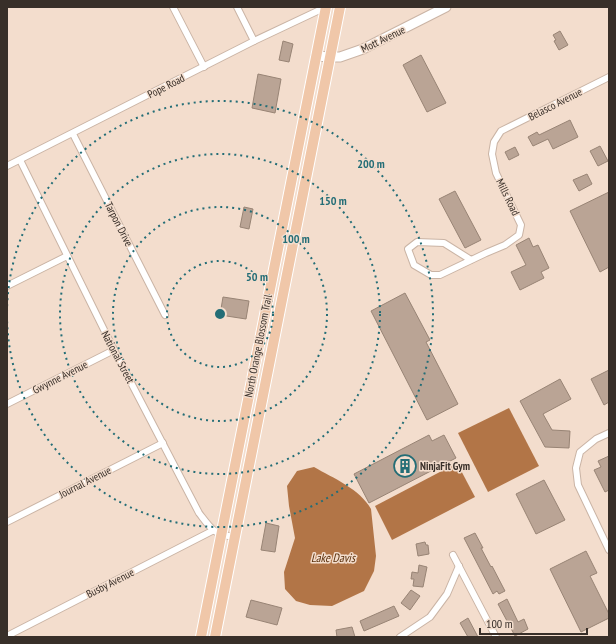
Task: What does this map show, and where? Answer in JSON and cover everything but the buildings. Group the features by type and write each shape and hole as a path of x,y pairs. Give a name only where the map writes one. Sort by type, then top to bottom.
{"main road":[{"name":"North Orange Blossom Trail","path":"201,637 217,533 268,298 326,7"},
{"name":"North Orange Blossom Trail","path":"215,637 340,7"}],"street":[{"path":"173,7 204,67"},
{"path":"236,7 254,41"},
{"name":"Pope Road","path":"7,166 73,134 254,41 326,7"},
{"name":"Mott Avenue","path":"316,56 340,57 363,50 446,7"},
{"name":"Belasco Avenue","path":"501,131 609,76"},
{"name":"Mills Road","path":"471,260 444,244 417,242 408,249 414,265 430,275 440,275 505,245 519,235 521,225 496,173 492,154 494,142 501,131"},
{"name":"Tarpon Drive","path":"73,134 165,314"},
{"name":"National Street","path":"20,160 162,443 199,513 217,533"},
{"path":"7,286 67,256"},
{"path":"268,298 281,304"},
{"name":"Gwynne Avenue","path":"7,404 114,350"},
{"path":"609,433 596,439 580,452 576,468 578,485 609,550"},
{"name":"Journal Avenue","path":"7,522 162,443"},
{"path":"217,533 234,537"},
{"name":"Busby Avenue","path":"7,636 217,533"},
{"path":"453,554 496,637"},
{"path":"400,637 430,618 447,594 459,566"}],"water":[{"path":"509,408 539,466 488,492 458,433"},
{"path":"457,463 475,497 392,540 375,506"},
{"name":"Lake Davis","path":"314,467 353,490 371,509 376,556 374,571 364,591 332,606 310,605 296,601 285,589 284,572 295,538 287,486 297,471"}],"place":[{"name":"NinjaFit Gym","path":"405,466"}]}
